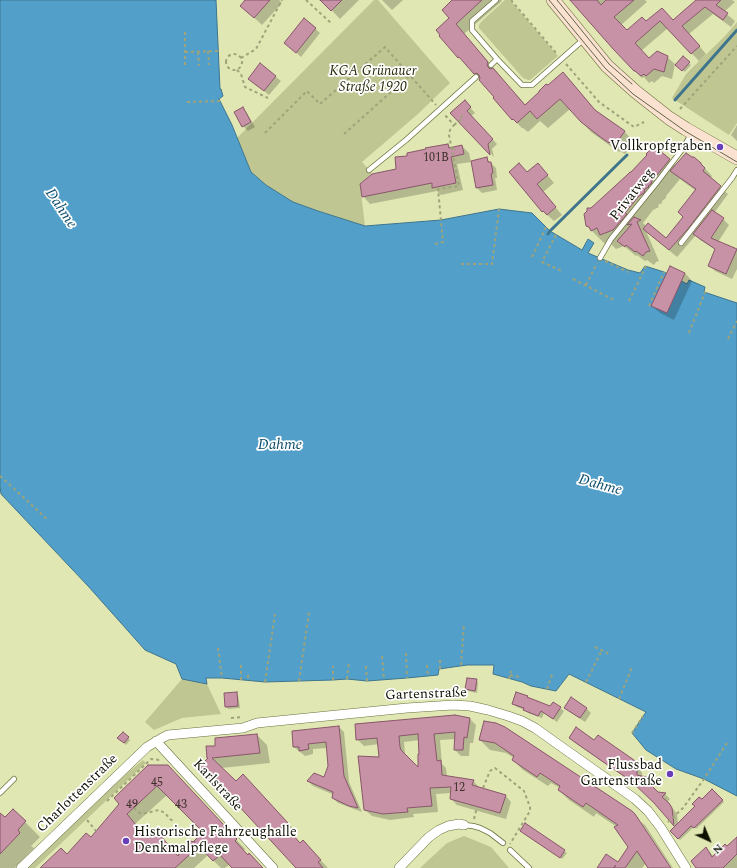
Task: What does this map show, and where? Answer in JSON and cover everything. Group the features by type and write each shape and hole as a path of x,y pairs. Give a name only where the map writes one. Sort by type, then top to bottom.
{"main road":[{"path":"553,0 607,66 636,92 669,118 692,133 737,158"}],"street":[{"name":"Gartenstraße","path":"156,741 168,735 243,728 257,723 384,711 440,706 470,706 488,710 522,721 535,728 635,798 648,810 686,868"},
{"name":"Charlottenstraße","path":"21,868 146,747 156,741"},
{"name":"Karlstraße","path":"156,741 274,868"},
{"path":"398,868 429,837 439,830 448,826 459,824 468,825"}],"lane":[{"path":"496,0 472,21 472,30 522,85 532,85 584,39"},
{"path":"491,65 498,59"},
{"path":"369,170 406,140 476,77"},
{"name":"Privatweg","path":"600,258 611,239 684,147 692,133"},
{"path":"681,243 737,170"},
{"path":"0,793 14,779"},
{"path":"468,825 490,834 503,843"},
{"path":"509,849 529,868"}],"path":[{"path":"241,58 256,49 282,0"},
{"path":"306,0 332,24"},
{"path":"511,0 599,102 634,127 644,122"},
{"path":"185,32 185,67"},
{"path":"680,109 737,46"},
{"path":"265,133 307,91 320,104 385,47 454,125"},
{"path":"198,51 199,66"},
{"path":"208,51 208,65"},
{"path":"186,52 218,51"},
{"path":"232,54 237,54 241,58 241,66 237,70 230,70 225,63 228,56 232,54"},
{"path":"237,70 241,74 245,87 268,98"},
{"path":"344,134 410,75"},
{"path":"187,102 220,101"},
{"path":"435,244 443,242 438,189 452,185 459,186 451,153 452,149 449,134 454,125 463,118 462,116"},
{"path":"452,149 457,148"},
{"path":"461,264 492,264 498,209"},
{"path":"532,257 546,227"},
{"path":"556,235 542,262 562,272"},
{"path":"586,285 600,258 628,272"},
{"path":"629,301 646,266"},
{"path":"649,306 664,272"},
{"path":"573,279 614,300"},
{"path":"689,333 705,292"},
{"path":"728,339 737,321"},
{"path":"0,476 47,519"},
{"path":"299,681 309,612"},
{"path":"265,682 275,614"},
{"path":"461,665 464,624"},
{"path":"595,647 609,654"},
{"path":"218,648 222,678"},
{"path":"586,682 602,650"},
{"path":"406,653 407,678"},
{"path":"382,656 384,680"},
{"path":"440,660 440,669"},
{"path":"347,679 348,661"},
{"path":"240,665 241,680"},
{"path":"427,665 428,676"},
{"path":"333,666 333,680"},
{"path":"366,666 367,680"},
{"path":"618,699 632,667"},
{"path":"509,679 511,671"},
{"path":"547,690 554,672"},
{"path":"248,675 248,680"},
{"path":"510,675 519,677"},
{"path":"632,733 643,716"},
{"path":"230,718 245,717"},
{"path":"669,821 682,808 727,743"},
{"path":"103,805 151,760 161,760"},
{"path":"482,788 490,771 495,768 524,791 530,811 509,849"},
{"path":"468,825 477,807"},
{"path":"134,808 142,814 159,810 175,822"},
{"path":"664,819 667,823"},
{"path":"86,820 96,831"}],"green space":[{"name":"KGA Grünauer Straße 1920","path":"374,0 378,0 450,83 418,114 362,162 372,173 360,184 365,226 293,202 266,185 251,172 237,138"},
{"path":"505,0 510,0 558,56 530,80 523,78 479,28 482,21"},
{"path":"737,22 737,123 729,135 672,98 686,74 724,37"},
{"path":"182,679 207,684 221,714 182,718 154,730 145,722"},
{"path":"143,760 146,763 35,868 24,868 63,827"},
{"path":"464,836 491,847 509,868 420,868 447,843"}],"water":[{"name":"Dahme","path":"0,0 216,0 220,89 223,96 219,99 232,125 251,172 266,185 293,202 365,226 441,220 499,209 532,213 550,231 582,250 588,239 594,243 588,253 628,270 640,273 645,266 664,272 687,284 689,280 705,287 704,292 737,303 737,796 704,779 676,769 646,750 632,733 646,712 569,674 556,691 531,686 493,674 494,665 467,665 439,669 438,675 367,681 347,679 265,682 206,678 207,684 182,679 176,664 145,650 88,586 1,494"}],"building":[{"path":"245,0 270,0 254,18 240,6"},
{"path":"320,0 342,0 331,11"},
{"path":"452,0 482,0 456,24 488,62 488,67 490,69 493,68 525,105 546,84 548,85 563,72 595,110 625,131 615,145 610,142 609,143 581,122 560,99 537,119 530,111 517,123 513,119 512,120 479,80 479,75 477,73 474,74 459,57 458,58 439,36 440,35 436,30 449,18 442,10"},
{"path":"570,0 597,0 601,5 606,0 634,0 614,17 627,30 642,17 646,21 662,8 673,20 696,0 721,0 716,5 728,13 723,20 705,7 682,26 700,46 691,54 660,21 635,43 649,58 657,51 668,56 664,72 654,69 646,76 644,74 641,76 634,71 614,50"},
{"path":"304,18 316,28 296,53 284,43"},
{"path":"683,56 690,62 682,71 675,65"},
{"path":"260,63 276,76 264,91 248,79"},
{"path":"465,100 471,107 467,111 493,139 488,144 490,155 450,113"},
{"path":"243,107 251,122 242,127 234,112"},
{"path":"448,144 449,148 462,145 464,154 451,157 456,183 432,188 432,183 362,197 360,184 372,174 396,169 395,157 407,156 407,153"},
{"path":"654,146 670,159 648,186 649,187 644,190 644,193 639,196 625,213 627,214 613,230 600,235 597,228 591,231 589,227 586,226 584,214 587,211 587,208 591,208 631,172"},
{"path":"686,153 701,163 705,168 703,171 721,186 687,230 669,250 643,229 648,223 666,238 683,217 678,212 696,189 670,171"},
{"path":"487,157 488,162 491,162 493,185 476,188 471,161"},
{"path":"519,163 527,172 538,163 548,175 537,184 556,207 547,215 543,211 542,212 509,172"},
{"path":"712,210 724,218 711,238 737,249 726,274 708,266 715,249 693,234"},
{"path":"634,217 641,220 637,222 650,251 646,252 643,256 617,241 632,224 627,225"},
{"path":"670,266 685,273 667,313 651,306"},
{"path":"467,678 477,679 475,691 465,689"},
{"path":"237,692 238,706 225,707 224,693"},
{"path":"516,692 550,706 553,702 561,707 553,719 541,711 538,716 523,710 524,708 512,704"},
{"path":"571,697 587,708 580,718 564,708"},
{"path":"455,715 470,718 467,738 464,737 463,750 454,750 455,732 434,734 437,761 441,760 442,775 474,780 472,785 506,795 500,813 450,799 451,787 430,788 432,806 407,808 408,812 383,814 364,810 358,756 379,757 377,738 356,740 355,724","holes":["418,734 418,767 401,750 399,736"]},
{"path":"484,721 496,723 505,727 632,811 671,868 648,868 637,851 625,868 614,868 616,865 613,868 597,868 606,854 618,862 628,847 614,827 618,825 586,803 583,807 577,803 558,790 560,786 540,773 537,777 512,760 514,756 495,743 479,740"},
{"path":"339,726 344,776 358,808 349,806 332,798 333,792 307,781 314,773 324,777 328,766 326,742 308,744 309,749 299,751 299,747 293,747 292,731"},
{"path":"576,727 594,740 598,735 634,760 637,767 637,775 651,778 647,781 658,792 666,793 662,797 672,808 674,826 654,803 630,780 569,738"},
{"path":"123,732 129,737 124,743 117,738"},
{"path":"257,734 260,753 212,758 236,781 243,774 288,823 285,826 300,843 303,840 321,860 318,862 323,868 296,868 224,790 220,793 198,768 208,758 206,746 215,746 215,738"},
{"path":"148,765 168,765 237,839 235,841 263,868 232,868 220,855 213,861 199,846 175,868 40,868 61,848 67,854 86,833 91,837 119,804 114,798","holes":["157,786 203,832 194,841 195,842 190,841 181,850 178,856 154,828 145,836 127,814"]},
{"path":"712,789 723,800 694,828 691,826 678,839 670,831 695,806 692,804 699,797 702,799"},
{"path":"13,809 26,821 18,830 20,833 0,854 0,813 5,817"},
{"path":"525,823 565,850 560,858 520,831"},
{"path":"737,837 737,854 723,868 696,868 691,861 706,847 712,857 725,844 727,846"}],"waterway":[{"name":"Vollkropfgraben","path":"675,100 737,30"},
{"name":"Vollkropfgraben","path":"548,234 627,155"}],"tram line":[{"path":"549,0 605,68 633,94 685,131 737,162"},
{"path":"557,0 609,64 632,84"}],"place":[{"name":"Vollkropfgraben","path":"720,147"},
{"name":"Flussbad Gartenstraße","path":"670,774"},
{"name":"Historische Fahrzeughalle Denkmalpflege","path":"126,841"}]}
